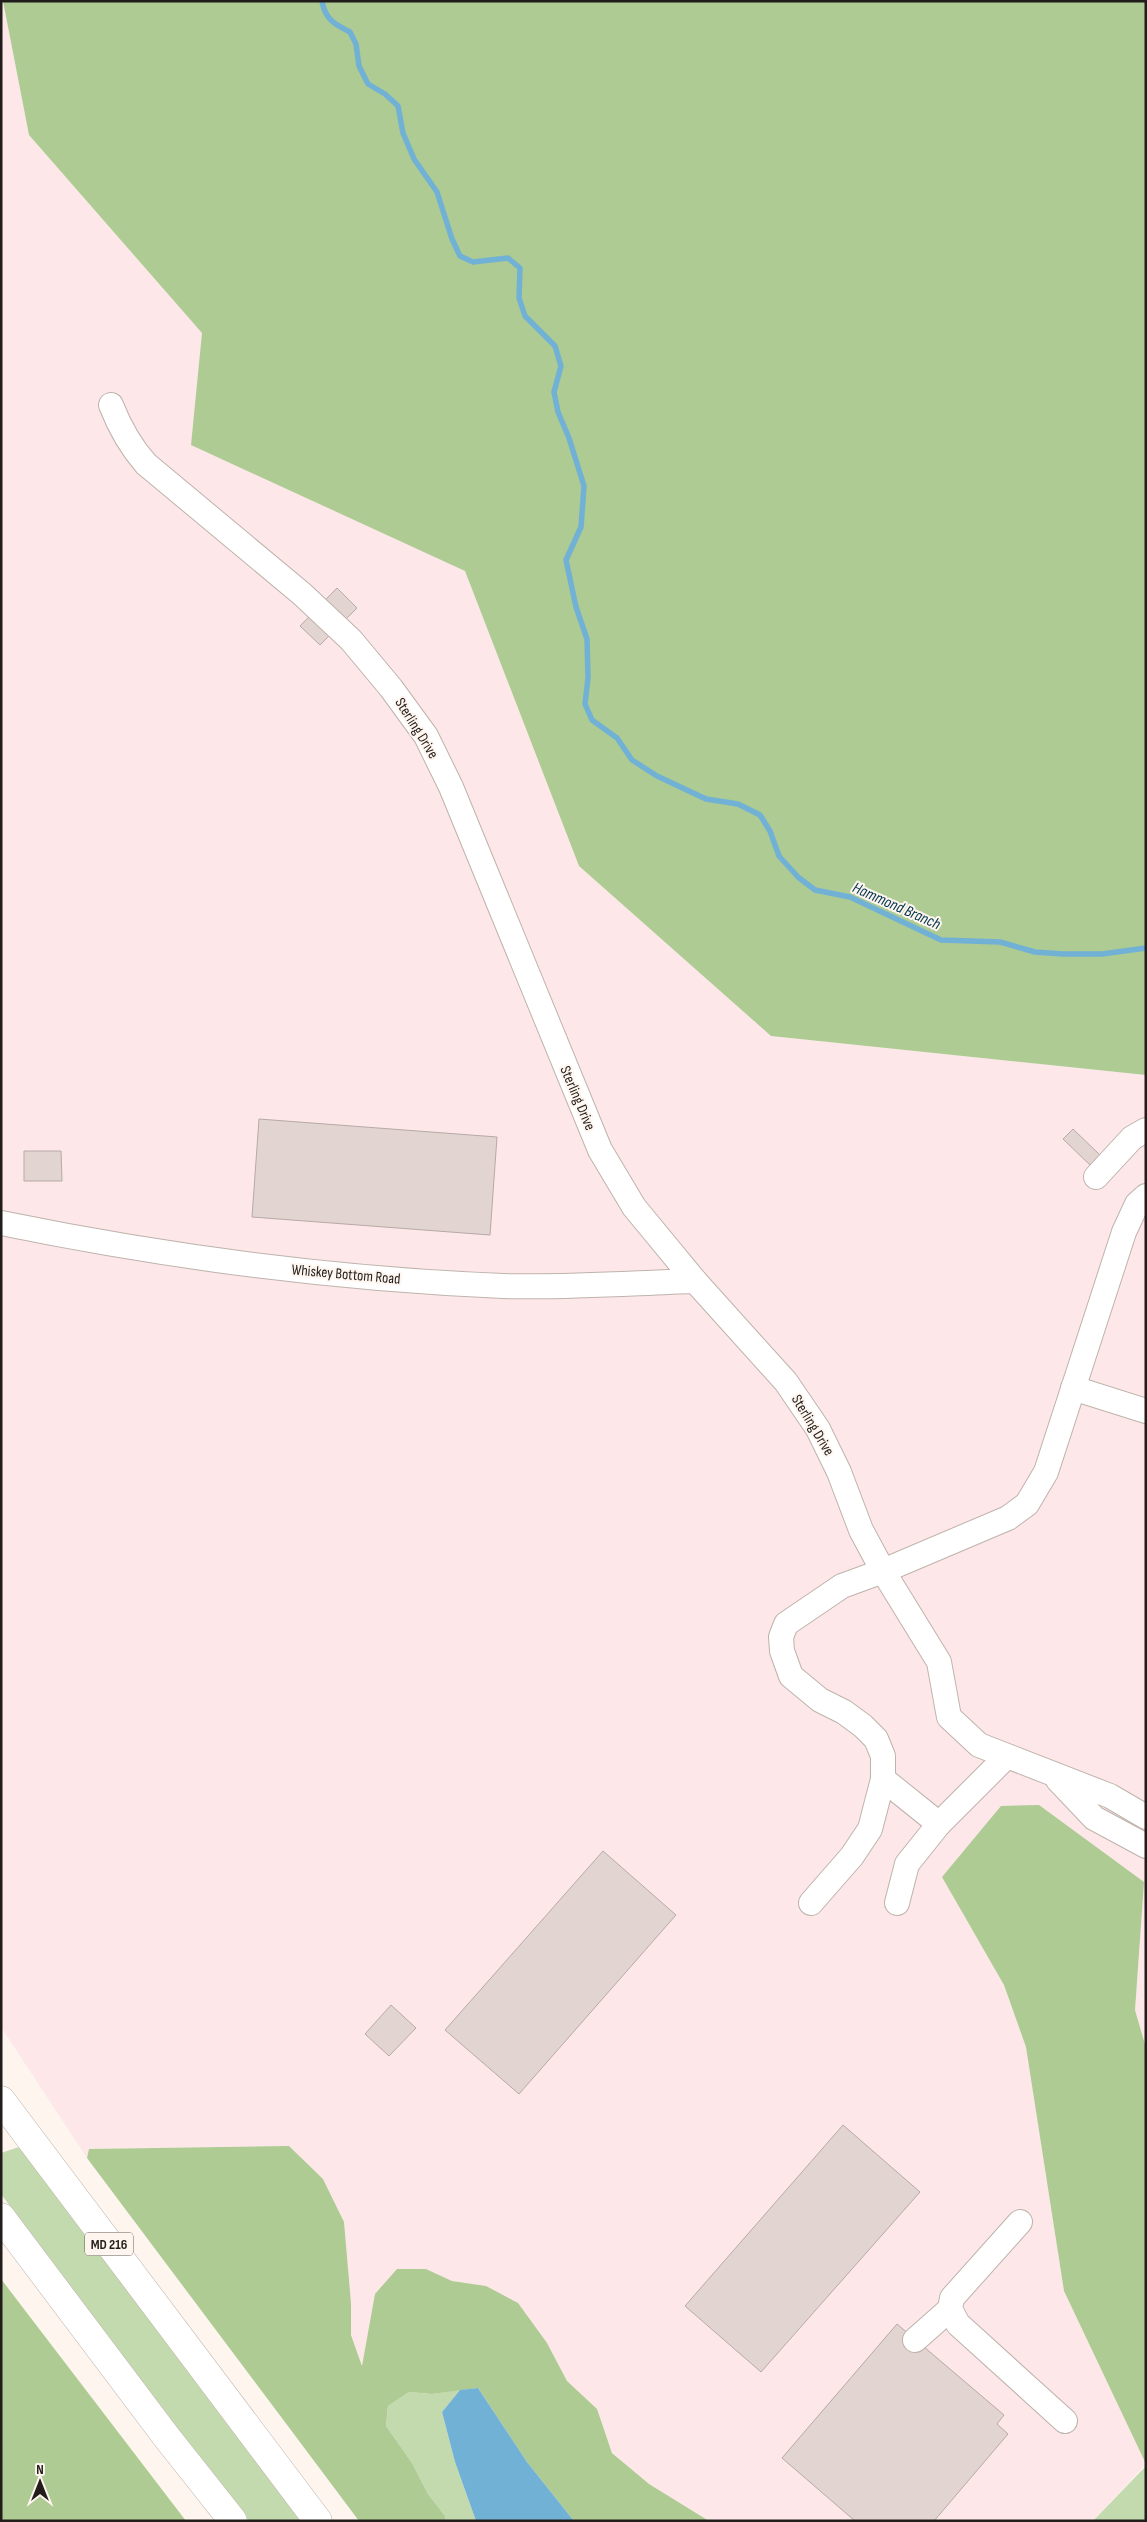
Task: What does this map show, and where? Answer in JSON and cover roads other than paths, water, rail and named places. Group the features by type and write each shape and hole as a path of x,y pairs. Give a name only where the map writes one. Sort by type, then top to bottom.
{"main road":[{"name":"MD 216","path":"1,2100 318,2521"},
{"path":"1,2217 165,2435 233,2521"},
{"path":"217,2388 330,2521"},
{"path":"165,2435 220,2521"}],"street":[{"name":"Sterling Drive","path":"111,406 122,432 132,449 146,464 302,594 351,640 391,688 426,736 451,786 600,1150 634,1207 695,1281 786,1382 818,1429 839,1472 861,1530 883,1572 939,1662 949,1717 979,1745 1110,1796 1146,1817"},
{"path":"1096,1177 1132,1138 1146,1130"},
{"path":"811,1903 852,1856 870,1829 883,1779 883,1756 876,1739 863,1726 844,1712 820,1700 791,1676 782,1651 781,1637 786,1624 842,1586 883,1572 1008,1518 1027,1504 1046,1472 1124,1232 1137,1204 1146,1196"},
{"name":"Whiskey Bottom Road","path":"1,1223 93,1242 253,1266 343,1275 504,1286 695,1281"},
{"path":"1073,1388 1146,1411"},
{"path":"897,1903 907,1864 939,1824 1006,1757"},
{"name":"Sterling Drive","path":"1055,1776 1094,1818 1146,1846"},
{"path":"883,1779 939,1824"},
{"path":"915,2340 950,2309 952,2298 1020,2222"},
{"path":"950,2309 958,2324 1066,2421"}],"water":[{"path":"478,2388 527,2462 574,2521 476,2521 455,2462 442,2412 460,2390"}],"waterway":[{"name":"Hammond Branch","path":"322,1 328,17 350,32 356,44 359,66 368,84 385,94 398,106 403,133 414,159 437,192 452,239 460,256 473,262 508,258 520,268 519,298 525,316 555,346 561,366 554,392 558,412 569,438 584,486 581,527 566,560 576,607 587,639 588,678 585,704 592,720 617,738 632,760 657,776 706,799 738,804 760,815 770,831 779,856 798,877 815,890 850,897 941,940 1000,942 1035,952 1063,954 1102,954 1146,948"}]}
